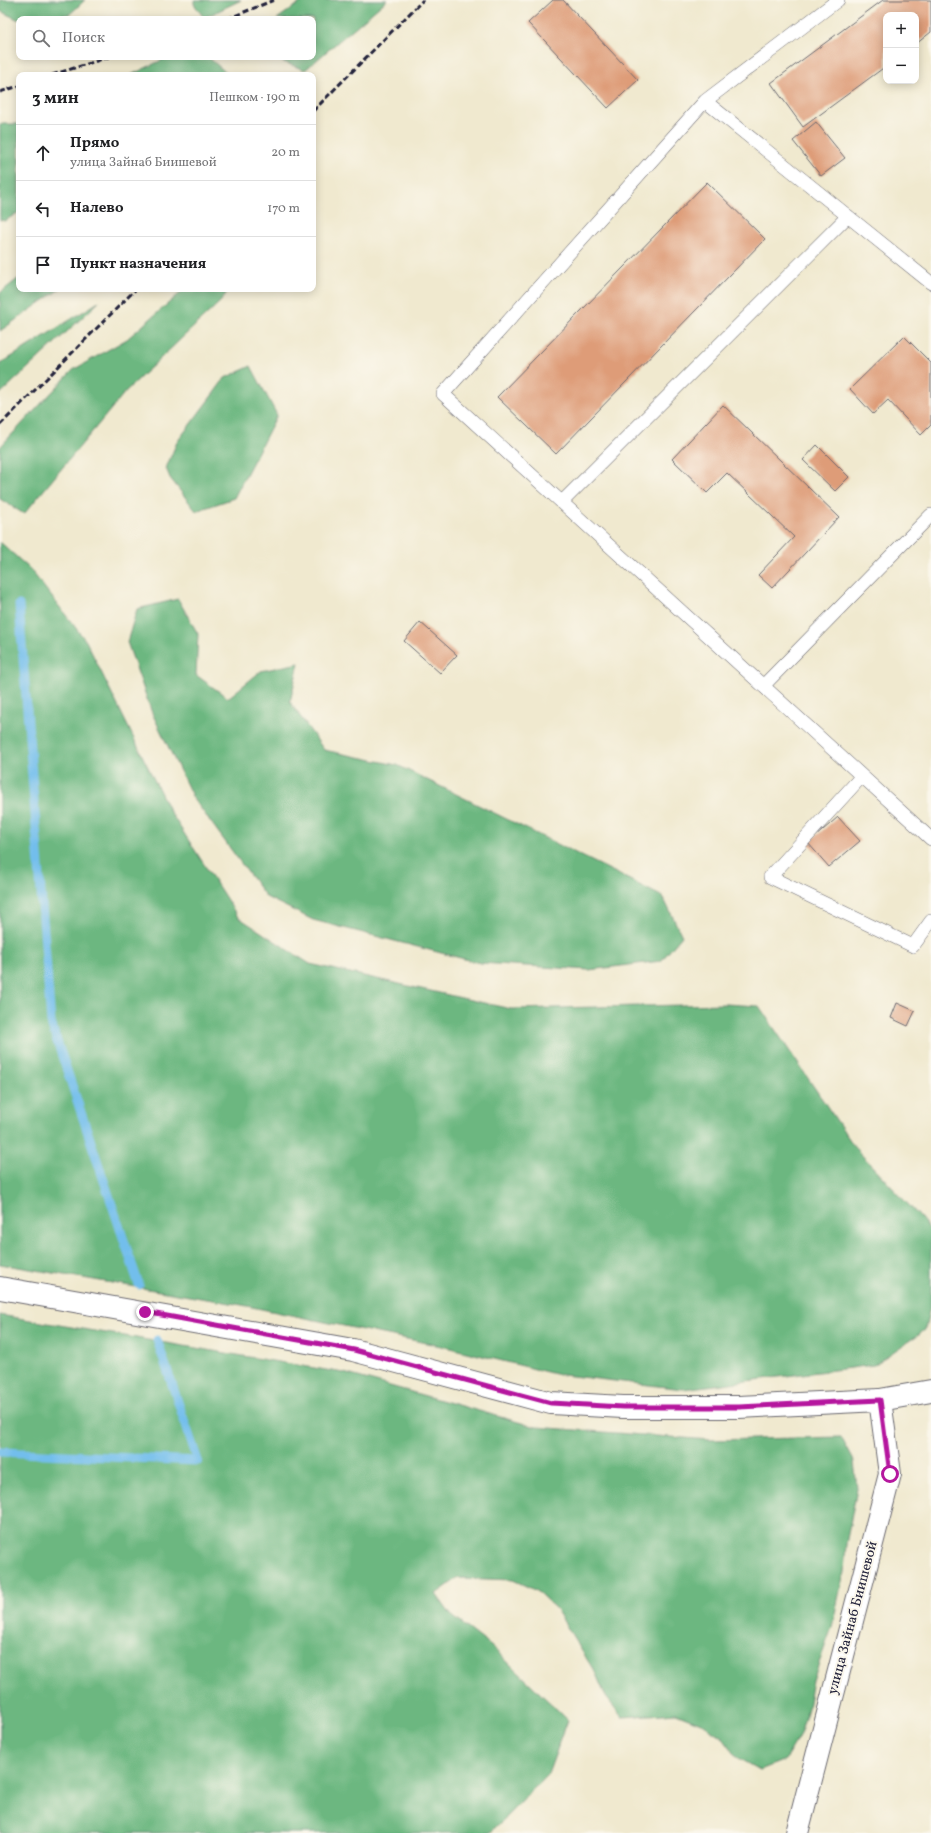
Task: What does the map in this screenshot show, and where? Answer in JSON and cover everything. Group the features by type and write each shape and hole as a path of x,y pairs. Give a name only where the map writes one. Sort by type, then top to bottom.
{"street":[{"path":"0,1288 354,1350 551,1403 623,1407 739,1407 880,1400 931,1391"},
{"name":"улица Зайнаб Биишевой","path":"797,1833 890,1474 880,1400"}],"lane":[{"path":"838,0 705,101 444,394 931,839"},
{"path":"705,101 931,283"},
{"path":"562,502 848,216"},
{"path":"763,686 931,515"},
{"path":"862,776 770,877 913,946 931,921"}],"green space":[{"path":"0,0 85,0 70,14 56,16 16,16 16,19 0,11"},
{"path":"194,0 241,0 208,16 203,16 194,4"},
{"path":"304,0 387,0 305,70 278,60 316,60 316,16 281,16"},
{"path":"162,60 212,60 226,72 137,72"},
{"path":"0,124 16,124 16,214 5,221 0,220"},
{"path":"16,280 16,292 56,292 0,331 0,293"},
{"path":"182,292 227,292 221,301 126,391 24,514 0,499 0,447 73,370 127,339"},
{"path":"100,301 0,394 0,364"},
{"path":"251,366 277,415 234,498 196,511 170,478 166,468 177,442 225,378"},
{"path":"0,542 30,569 86,641 169,810 238,917 310,964 511,1009 725,1004 759,1006 856,1149 920,1217 931,1231 931,1302 925,1330 874,1365 683,1389 555,1374 446,1347 242,1305 0,1264"},
{"path":"178,599 198,634 196,675 228,698 261,671 299,663 290,702 324,750 397,765 663,897 682,936 661,961 589,970 480,963 313,920 266,897 193,798 152,713 127,642 137,609"},
{"path":"0,1315 344,1373 536,1427 710,1440 841,1437 854,1461 857,1489 846,1544 844,1572 832,1627 813,1680 808,1708 800,1735 785,1760 760,1770 737,1757 722,1737 701,1723 676,1713 622,1717 606,1697 596,1674 556,1609 537,1591 513,1580 458,1578 436,1594 451,1615 492,1647 568,1720 548,1774 490,1833 0,1833"}],"building":[{"path":"553,0 563,0 638,80 608,108 528,23"},
{"path":"883,0 931,0 931,32 919,42 919,12 883,12 883,68 803,127 771,83"},
{"path":"816,122 845,158 821,176 793,141"},
{"path":"707,182 765,239 556,454 497,397"},
{"path":"904,336 931,363 931,425 921,435 888,400 873,414 850,389"},
{"path":"723,405 839,517 772,588 758,575 794,537 727,473 707,493 672,459"},
{"path":"817,445 849,477 835,491 803,460"},
{"path":"420,622 457,655 440,673 404,641"},
{"path":"838,817 860,841 829,867 808,843"},
{"path":"897,1003 915,1011 908,1026 891,1018"}],"waterway":[{"path":"19,605 51,1023 139,1285"},
{"path":"0,1452 198,1461 157,1340"}],"railway":[{"path":"234,16 274,0"},
{"path":"316,108 423,0"},
{"path":"62,72 100,60"},
{"path":"0,92 16,87"},
{"path":"0,425 133,292"}],"route":[{"path":"145,1312 354,1350 551,1403 623,1407 739,1407 880,1400 890,1474"}]}
